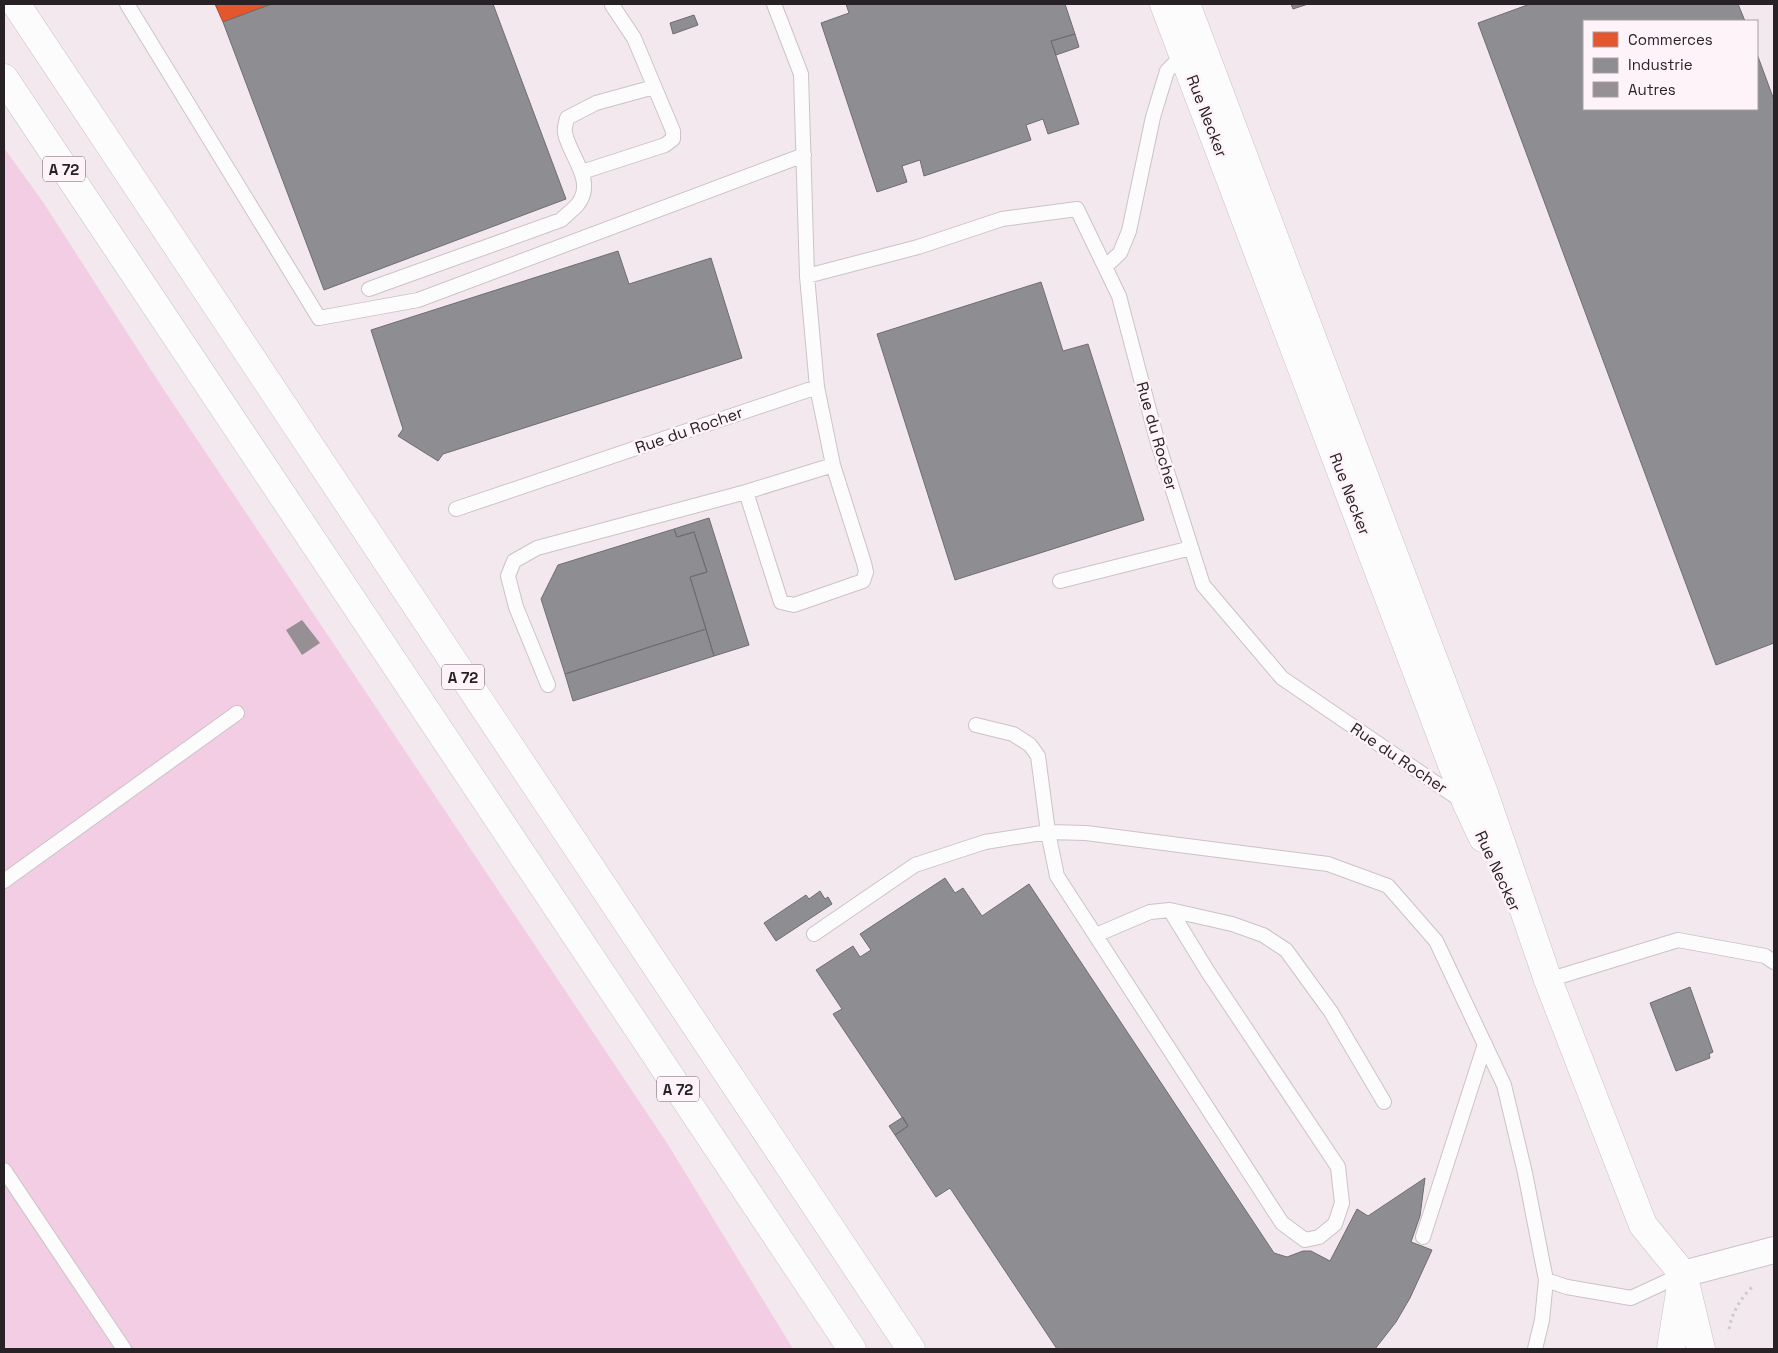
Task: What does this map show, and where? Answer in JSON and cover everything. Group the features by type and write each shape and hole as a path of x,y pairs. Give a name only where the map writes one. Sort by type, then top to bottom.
{"main road":[{"name":"A 72","path":"16,4 911,1349"},
{"name":"Rue Necker","path":"1164,4 1192,49 1476,800 1643,1224 1683,1274"},
{"name":"Rue Necker","path":"1186,4 1192,49"},
{"name":"A 72","path":"4,78 852,1349"},
{"path":"1671,1349 1683,1274"},
{"path":"1683,1274 1701,1349"}],"street":[{"path":"1683,1274 1774,1250"}],"lane":[{"path":"127,4 318,318 418,300 804,155"},
{"path":"582,172 665,145 673,139 673,131 634,38 611,4"},
{"path":"746,492 781,602 794,605 863,581 866,572 833,464 818,387 807,276 801,74 774,4"},
{"path":"1105,267 1120,253 1129,231 1153,116 1167,71 1192,49"},
{"path":"369,289 561,220 579,202 584,190 582,172 570,149 564,132 567,118 596,103 654,87"},
{"name":"Rue du Rocher","path":"807,276 918,246 1002,219 1077,209 1119,296 1157,440 1203,585 1282,678 1476,800"},
{"name":"Rue du Rocher","path":"456,509 818,387"},
{"path":"548,685 516,607 508,576 514,561 537,548 746,492 833,464"},
{"path":"1060,581 1191,548"},
{"path":"4,881 238,713"},
{"path":"976,725 1013,734 1030,745 1038,756 1048,832 1058,876 1282,1223 1305,1240 1319,1237 1335,1224 1342,1203 1338,1166 1208,972 1170,910"},
{"path":"814,934 915,865 985,842 1048,832 1086,833 1328,864 1388,886 1436,941 1504,1085 1525,1173 1546,1280 1542,1320 1535,1349"},
{"path":"1096,936 1150,912 1170,910 1232,924 1263,935 1286,950 1332,1012 1384,1102"},
{"path":"1548,980 1678,940 1765,956 1774,962"},
{"path":"1423,1238 1485,1044"},
{"path":"4,1170 124,1349"},
{"path":"1546,1280 1567,1287 1631,1298 1683,1274"}],"path":[{"path":"1728,1334 1732,1315 1746,1293 1753,1286"}],"shaded area":[{"path":"4,148 43,202 162,387 667,1143 793,1349 4,1349"}],"building: Commerces":[{"path":"215,4 272,4 223,22"}],"building: Industrie":[{"path":"272,4 493,4 566,199 324,290 223,22"},
{"path":"846,4 1065,4 1075,34 1051,41 1079,124 1048,134 1043,119 1026,125 1031,140 924,176 920,160 902,166 907,182 877,192 821,23 849,13"},
{"path":"1291,4 1308,4 1293,9"},
{"path":"1530,4 1738,4 1745,20 1583,20 1583,110 1758,110 1758,57 1774,100 1774,643 1716,665 1478,23"},
{"path":"694,15 698,25 673,34 670,23"},
{"path":"1075,34 1079,47 1056,55 1051,41"},
{"path":"618,251 629,284 711,258 742,358 443,454 438,461 398,436 403,429 371,330"},
{"path":"1041,282 1063,351 1088,344 1144,520 955,580 877,334"},
{"path":"709,518 749,645 714,656 690,577 707,572 694,532 677,537 674,529"},
{"path":"674,529 677,537 694,532 707,572 690,577 706,629 565,674 541,599 558,565"},
{"path":"706,629 714,656 573,701 565,674"},
{"path":"945,878 955,893 963,888 982,916 1029,884 1274,1253 1287,1257 1303,1251 1311,1251 1330,1261 1357,1209 1368,1216 1425,1178 1420,1216 1411,1242 1432,1250 1410,1298 1396,1322 1375,1349 1057,1349 950,1188 936,1197 895,1135 908,1126 833,1014 842,1009 816,970 853,946 860,957 871,950 860,934"},
{"path":"820,891 825,899 828,897 832,904 776,941 764,923 806,895 809,899"},
{"path":"1690,987 1713,1052 1709,1054 1710,1058 1676,1071 1650,1003"},
{"path":"903,1117 908,1126 895,1135 889,1126"}],"building: Autres":[{"path":"302,620 320,643 302,655 286,630"}]}
